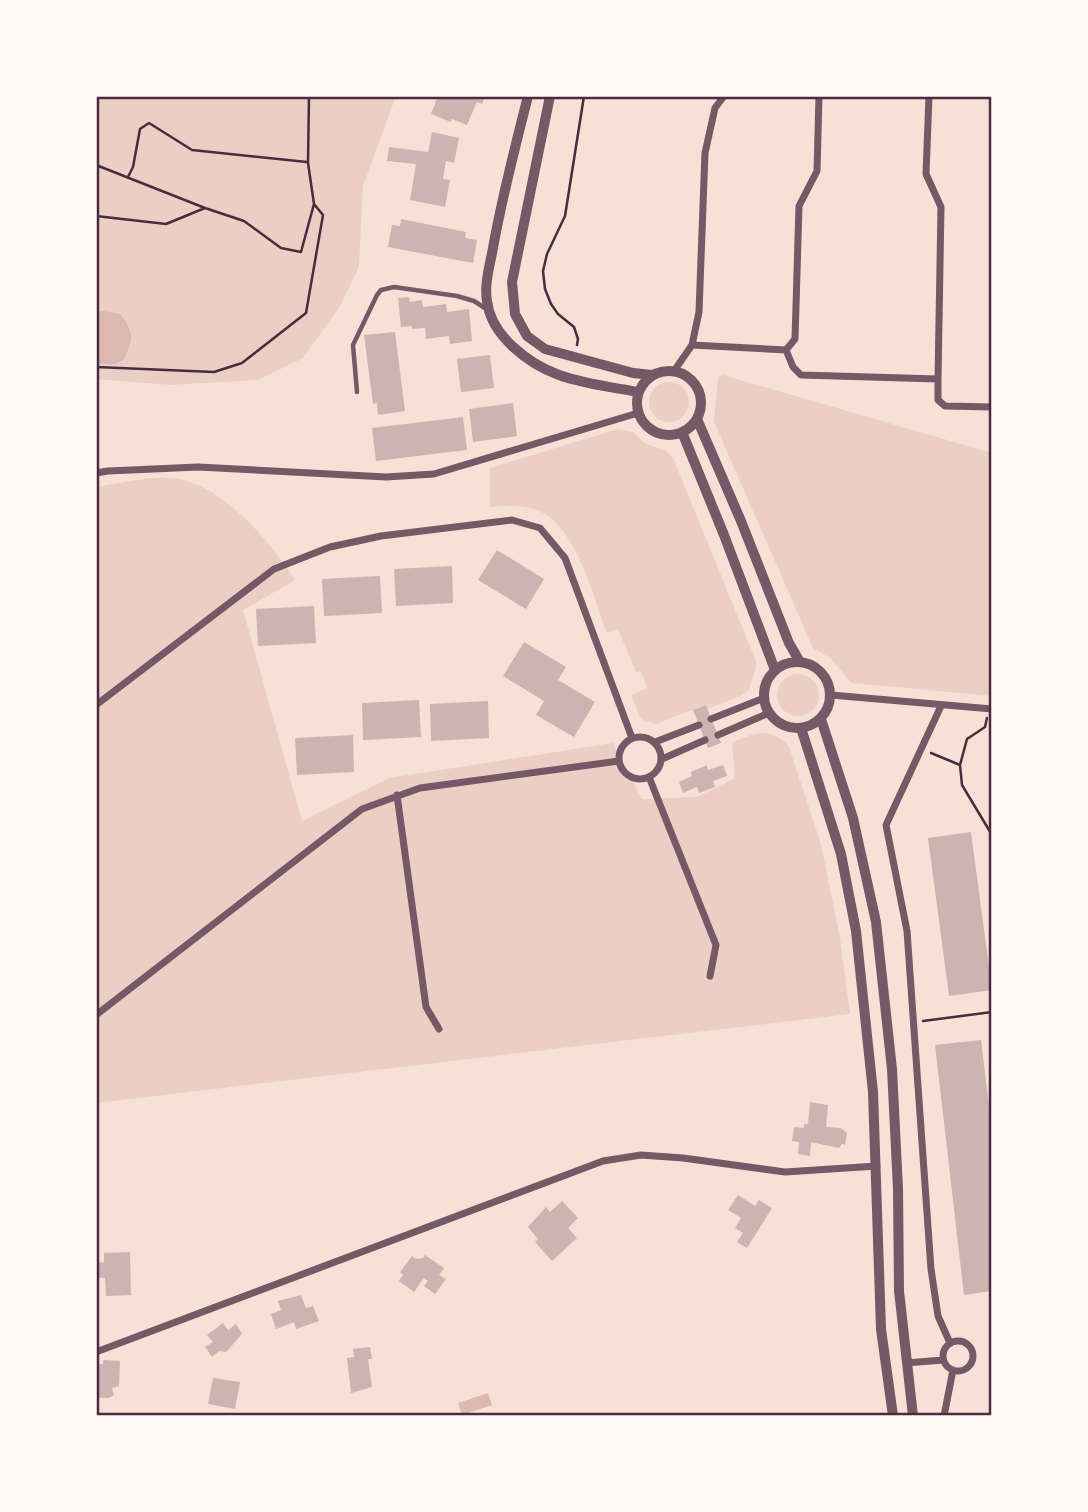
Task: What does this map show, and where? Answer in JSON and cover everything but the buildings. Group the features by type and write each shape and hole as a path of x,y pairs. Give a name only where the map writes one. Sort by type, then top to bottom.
{"street":[{"path":"528,96 486,284 489,311 506,340 540,366 559,375 638,392"},
{"path":"550,96 515,262 512,298 515,314 527,336 545,349 633,373 652,375"},
{"path":"674,371 692,345 699,312 705,153 715,108 724,96"},
{"path":"786,350 795,339 799,206 817,171 818,96"},
{"path":"929,96 926,174 941,207 938,400 945,406 992,407"},
{"path":"692,345 786,350"},
{"path":"786,350 793,367 801,375 938,379"},
{"path":"674,371 692,380 698,389 701,409 697,419 682,432 669,435 656,432 645,425 638,414 638,392 652,375 674,371"},
{"path":"96,473 198,467 386,477 434,474 638,414"},
{"path":"697,419 789,643 800,662"},
{"path":"682,432 775,670"},
{"path":"96,705 274,569 330,547 381,536 512,520 540,528 565,558 632,738"},
{"path":"791,662 800,662 810,664 825,676 831,695 828,708 821,719 811,726 801,728 782,725 769,713 764,698 766,683 775,670 791,662"},
{"path":"831,695 990,709"},
{"path":"711,719 764,698"},
{"path":"941,706 886,825 907,931 931,1269 938,1316 950,1343"},
{"path":"718,735 769,713"},
{"path":"821,719 853,818 876,922 892,1069 898,1189 899,1291 914,1416"},
{"path":"655,742 699,724"},
{"path":"801,728 841,854 856,930 867,1017 877,1166 881,1329 893,1416"},
{"path":"632,738 648,738 655,742 662,759 658,770 649,778 636,779 625,773 619,761 622,748 632,738"},
{"path":"662,759 705,740"},
{"path":"96,1015 362,809 420,788 619,761"},
{"path":"649,778 716,945 710,976"},
{"path":"397,796 426,1007 439,1029"},
{"path":"96,1352 603,1161 641,1155 785,1172 877,1166"},
{"path":"950,1343 965,1343 971,1348 972,1362 967,1368 960,1371 947,1366 943,1360 944,1350 950,1343"},
{"path":"906,1363 943,1360"},
{"path":"944,1416 953,1370"}],"lane":[{"path":"357,392 353,345 382,290 394,287 457,296 474,301 489,311"}],"path":[{"path":"96,164 244,221 281,248 300,252 314,204 308,163 309,96"},
{"path":"575,358 577,332 551,304 545,289 543,271 547,254 565,216 583,96"},
{"path":"128,177 133,167 140,129 149,123 192,150 308,163"},
{"path":"96,367 214,372 242,363 306,313 323,215 314,204"},
{"path":"96,216 166,224 205,208"},
{"path":"990,709 985,727 967,739 960,765 962,786 992,835"},
{"path":"921,749 960,765"},
{"path":"913,1023 992,1012"}],"shaded area":[{"path":"96,96 396,96 363,186 359,267 340,306 303,358 258,380 171,385 96,379"},
{"path":"96,312 120,314 130,331 131,341 124,360 115,364 96,364"},
{"path":"723,375 992,453 992,696 852,683 830,658 813,648 714,422 718,377"},
{"path":"669,382 677,383 683,388 688,394 688,410 683,416 677,421 669,422 661,421 655,416 650,410 649,402 650,394 655,388 661,383"},
{"path":"618,429 633,432 646,444 666,451 673,458 756,661 748,691 707,709 705,705 656,724 641,719 631,695 647,688 641,671 636,672 618,629 607,633 581,562 561,528 548,516 534,509 517,506 490,507 490,468"},
{"path":"150,478 178,479 195,484 229,504 260,534 295,580 243,610 302,821 389,778 613,743 642,799 697,797 735,778 732,743 747,736 769,733 783,740 789,747 821,844 840,938 850,1014 96,1103 96,487"},
{"path":"798,674 813,680 819,695 813,710 798,716 783,710 777,695 783,680"},
{"path":"488,1393 492,1405 462,1415 458,1403"}]}
